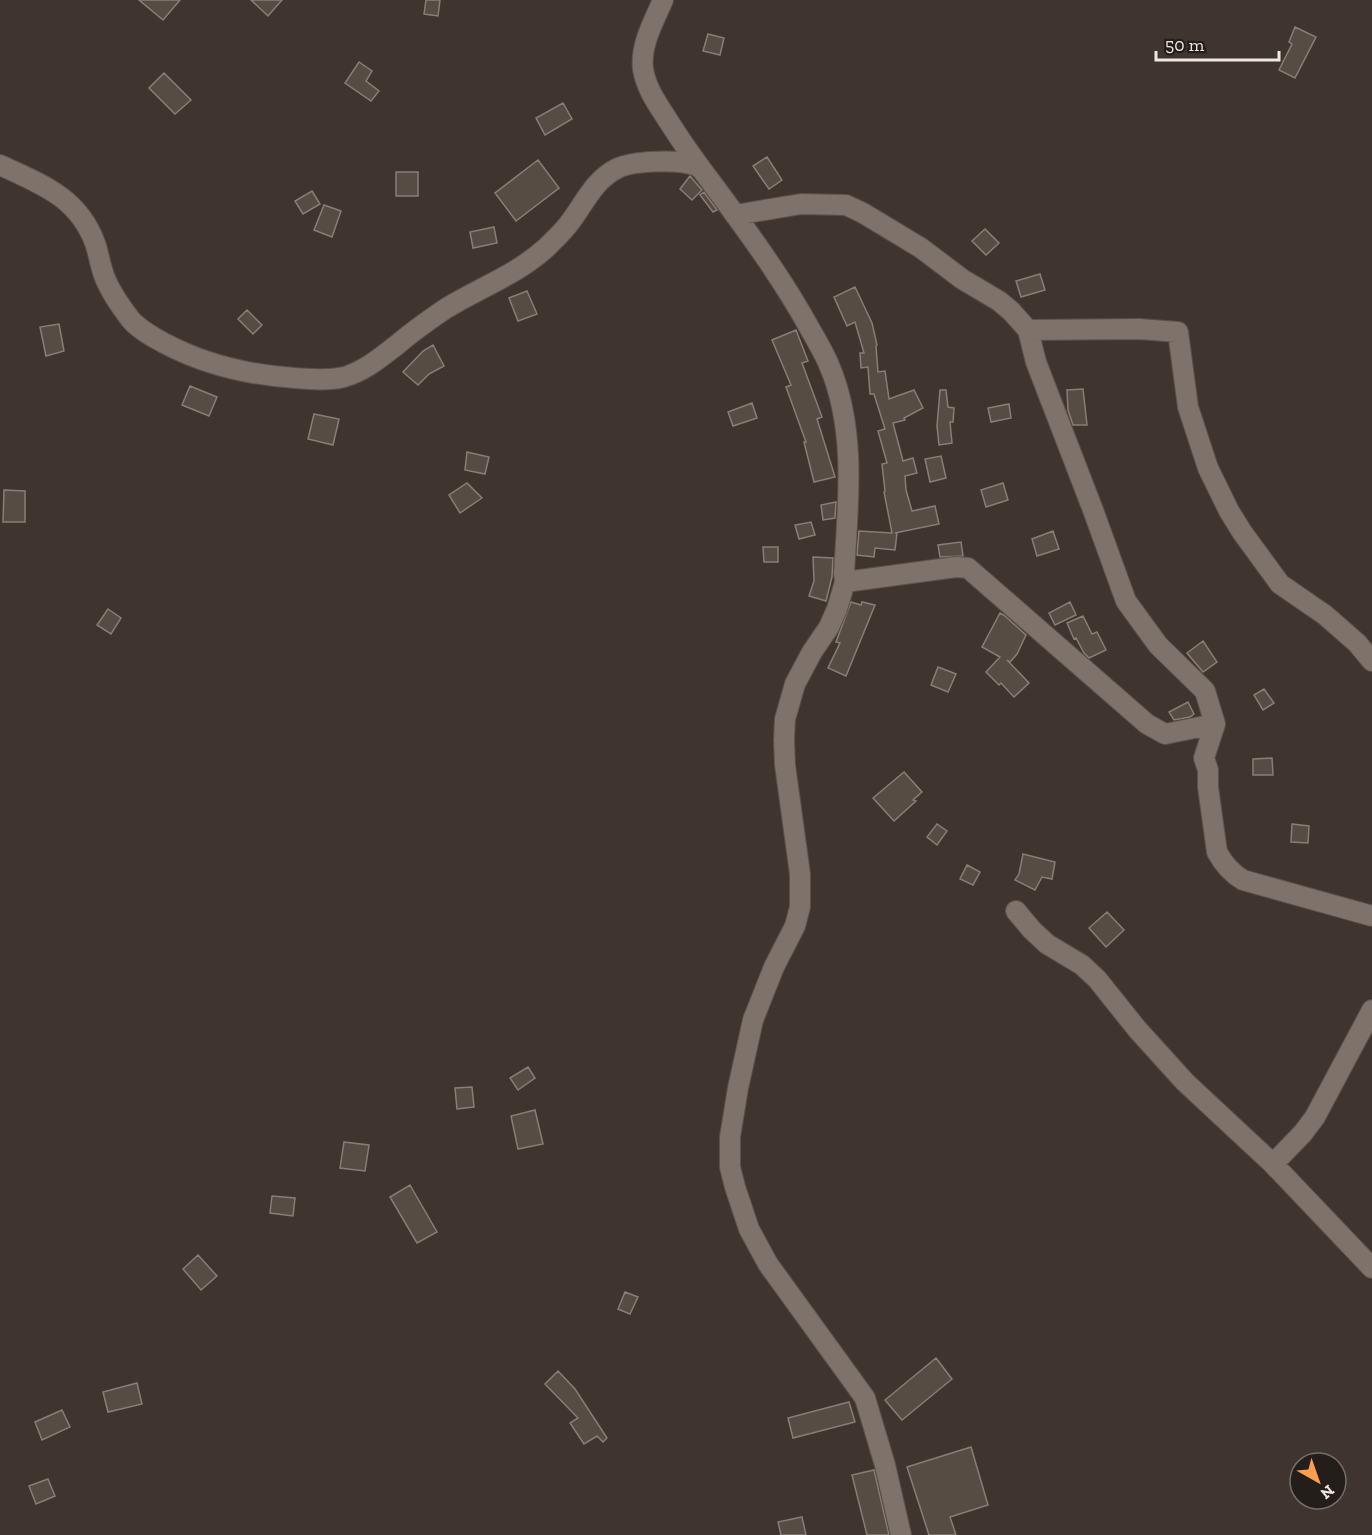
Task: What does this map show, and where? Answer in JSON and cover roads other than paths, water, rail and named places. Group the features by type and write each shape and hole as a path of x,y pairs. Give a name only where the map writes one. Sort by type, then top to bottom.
{"street":[{"path":"663,0 642,57 643,70 650,91 702,170 773,267 800,309 829,364 844,413 848,453 845,582 833,619 795,684 786,719 784,740 785,765 800,874 800,907 795,926 769,978 753,1020 733,1118 730,1167 749,1229 759,1249 865,1398 885,1465 902,1535"},
{"path":"0,165 52,189 78,213 85,222 95,244 104,277 111,292 133,322 151,336 194,358 248,373 327,380 359,372 447,308 516,271 535,257 570,222 596,184 618,168 644,162 674,162 695,165 702,170"},
{"path":"735,215 801,204 846,205 921,248 962,279 999,301 1011,311 1028,330 1036,362 1126,601 1158,645 1205,691 1215,724 1204,759 1208,770 1208,787 1217,852 1227,868 1243,880 1372,916"},
{"path":"1028,330 1139,329 1178,332 1188,407 1208,468 1229,511 1280,584 1324,615 1358,643 1372,661"},
{"path":"845,582 956,567 968,568 1147,724 1165,734 1215,724"},
{"path":"1016,910 1047,944 1082,965 1097,979 1137,1029 1185,1082 1273,1164 1372,1268"},
{"path":"1273,1164 1315,1117 1372,1010"}]}
